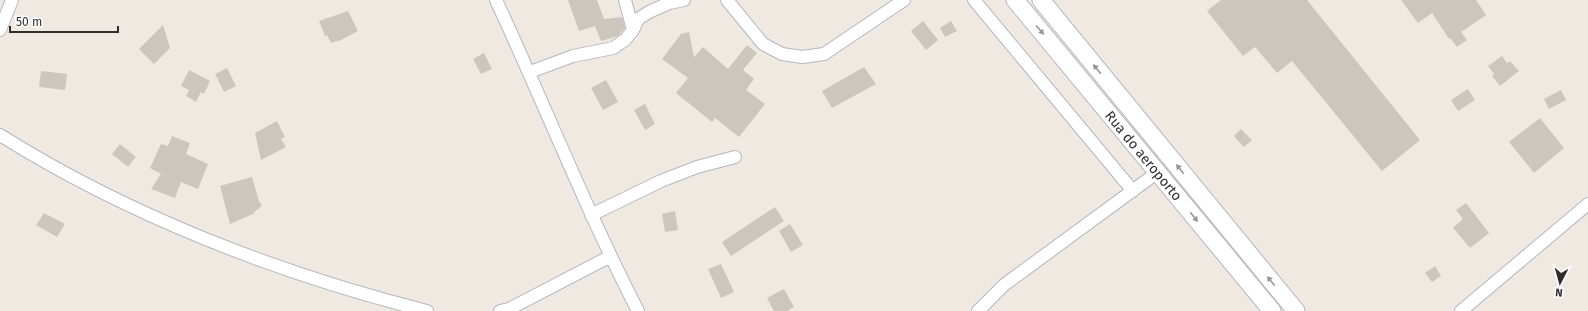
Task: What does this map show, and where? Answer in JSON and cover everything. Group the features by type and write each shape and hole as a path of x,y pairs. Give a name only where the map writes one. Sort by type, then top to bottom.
{"main road":[{"name":"Rua do aeroporto","path":"1015,0 1272,311"},
{"name":"Rua do aeroporto","path":"1041,0 1296,311"}],"street":[{"path":"0,30 12,0"},
{"path":"496,0 530,72 568,164 638,311"},
{"path":"625,0 633,30"},
{"path":"530,72 573,56 613,48 625,40 633,30 638,19 669,3 684,0"},
{"path":"727,0 763,44 782,54 802,57 824,54 904,0"},
{"path":"974,0 1133,191"},
{"path":"0,135 36,158 122,202 210,241 358,294 427,311"},
{"path":"592,215 661,181 697,166 735,157"},
{"path":"978,311 1004,285 1158,172"},
{"path":"1461,311 1588,204"},
{"path":"500,311 509,309 611,256"}],"building":[{"path":"568,0 597,0 604,19 622,17 625,28 618,36 601,41 595,26 579,31"},
{"path":"1221,0 1307,0 1420,140 1382,171 1292,61 1277,73 1255,47 1243,56 1207,11"},
{"path":"1401,0 1476,0 1486,15 1461,32 1467,40 1457,47 1450,38 1449,39 1432,13 1418,23"},
{"path":"348,11 358,31 341,40 331,43 327,35 325,36 319,21"},
{"path":"923,21 938,40 926,50 911,31"},
{"path":"951,21 957,31 945,37 940,28"},
{"path":"163,25 170,48 154,64 139,49"},
{"path":"689,32 694,57 703,47 728,69 747,45 757,53 743,70 754,79 746,90 765,104 739,137 715,118 712,122 676,93 688,78 662,59 681,34"},
{"path":"484,53 492,69 481,74 473,59"},
{"path":"1502,56 1507,63 1510,61 1519,71 1500,86 1492,76 1494,74 1488,66"},
{"path":"864,67 876,84 832,108 822,91"},
{"path":"227,68 236,86 224,92 215,74"},
{"path":"189,70 210,81 204,94 201,92 196,102 186,96 189,90 181,86"},
{"path":"41,71 67,74 65,90 39,87"},
{"path":"606,80 618,102 603,110 591,88"},
{"path":"1468,89 1475,100 1458,111 1451,100"},
{"path":"1561,90 1566,100 1549,109 1544,99"},
{"path":"645,104 655,124 645,130 634,110"},
{"path":"1540,118 1564,148 1534,173 1509,142"},
{"path":"277,121 285,137 281,139 286,147 261,160 255,133"},
{"path":"1241,129 1252,140 1244,147 1234,136"},
{"path":"172,136 190,143 186,154 208,164 198,189 181,182 175,198 151,189 161,174 150,168 161,144 168,146"},
{"path":"120,144 136,157 128,167 112,154"},
{"path":"252,177 259,201 262,206 254,212 255,213 230,224 220,186"},
{"path":"1466,203 1489,233 1470,248 1453,228 1463,219 1456,210"},
{"path":"775,207 784,221 731,256 722,242"},
{"path":"675,211 678,230 665,232 662,214"},
{"path":"44,213 65,224 57,237 36,225"},
{"path":"790,224 803,245 791,252 779,231"},
{"path":"721,264 734,292 721,298 708,269"},
{"path":"1435,266 1441,276 1432,282 1425,273"},
{"path":"784,289 794,307 787,311 774,311 767,298"}]}
